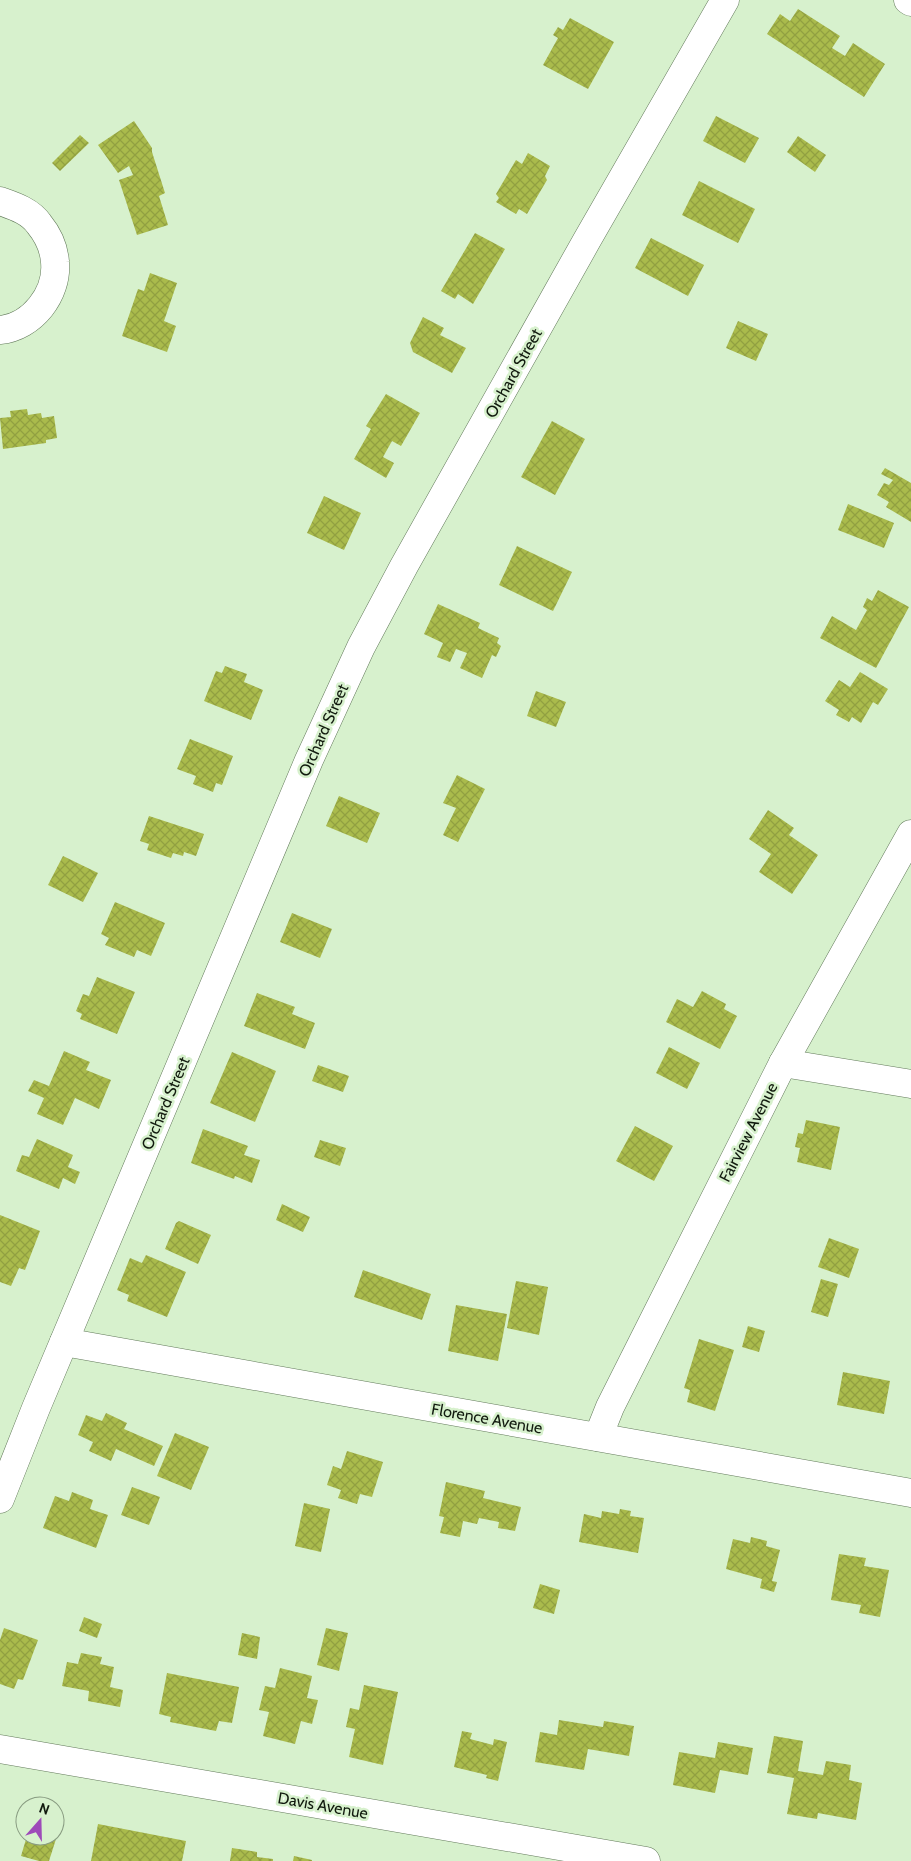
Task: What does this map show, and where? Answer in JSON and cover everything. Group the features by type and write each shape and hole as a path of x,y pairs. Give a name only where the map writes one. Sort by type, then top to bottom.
{"street":[{"name":"Orchard Street","path":"0,1499 64,1342 309,760 361,648 404,566 582,249 725,0"},
{"path":"0,201 21,208 38,222 50,241 55,263 52,285 42,305 26,321 0,330"},
{"name":"Fairview Avenue","path":"598,1437 614,1398 783,1063 911,834"},
{"path":"783,1063 911,1084"},
{"name":"Florence Avenue","path":"64,1342 911,1493"},
{"name":"Davis Avenue","path":"0,1749 646,1861"}],"building":[{"path":"798,9 840,36 832,48 845,56 853,43 885,64 864,97 767,34 780,14 790,21"},
{"path":"570,18 614,42 588,89 543,65 558,38 553,35 558,27 563,30"},
{"path":"716,116 759,138 745,163 703,141"},
{"path":"134,121 152,148 165,193 159,196 168,225 137,235 119,180 133,175 129,166 118,173 98,145"},
{"path":"80,135 89,143 60,171 52,163"},
{"path":"798,136 826,155 815,172 787,152"},
{"path":"528,153 550,166 545,176 547,180 527,214 519,209 516,214 496,202 499,198 496,194 516,160 522,164"},
{"path":"699,181 755,209 738,243 682,215"},
{"path":"475,233 505,249 473,304 458,294 455,299 441,291"},
{"path":"651,238 704,265 688,296 635,268"},
{"path":"150,273 177,283 164,321 176,326 167,352 122,336 138,289 144,291"},
{"path":"423,317 444,328 440,335 466,348 452,373 413,352 410,343"},
{"path":"738,321 768,334 756,361 726,348"},
{"path":"386,394 420,413 401,446 392,441 383,457 394,463 386,478 354,459 371,429 366,426"},
{"path":"27,409 28,415 41,413 42,418 54,416 57,438 46,440 46,443 3,449 0,418 11,417 10,411"},
{"path":"552,421 585,439 555,495 521,477"},
{"path":"885,468 911,483 911,522 886,507 889,502 877,495 884,483 889,485 893,480 881,474"},
{"path":"324,496 361,513 344,550 307,533"},
{"path":"848,504 894,523 884,548 838,530"},
{"path":"517,546 572,572 553,611 499,585"},
{"path":"878,590 909,607 876,668 820,638 832,616 856,630 867,610 863,607 867,598 872,601"},
{"path":"438,604 480,623 478,628 499,638 497,643 501,646 496,657 492,655 482,678 460,668 467,653 456,649 450,662 437,657 443,643 424,634"},
{"path":"225,666 247,674 244,682 263,690 251,720 204,701 216,671 222,673"},
{"path":"860,672 888,689 878,705 873,702 861,723 852,717 849,722 836,715 839,710 825,701 839,680 850,687"},
{"path":"536,691 566,702 556,727 527,716"},
{"path":"190,739 233,756 222,785 216,783 213,792 193,784 196,776 177,769"},
{"path":"457,775 485,789 458,842 443,835 456,808 443,803"},
{"path":"339,796 380,813 367,843 326,826"},
{"path":"768,810 794,828 789,835 818,855 792,894 759,872 771,854 749,839"},
{"path":"149,816 204,834 196,856 184,852 183,856 173,853 171,858 147,850 149,844 140,841"},
{"path":"63,856 98,873 83,902 48,885"},
{"path":"115,902 165,923 151,956 137,950 134,957 105,945 109,938 101,934"},
{"path":"292,913 332,929 320,958 280,942"},
{"path":"97,977 135,992 117,1034 80,1019 82,1014 76,1011 83,994 89,996"},
{"path":"702,991 726,1004 724,1009 737,1016 720,1049 666,1022 677,999 693,1007"},
{"path":"257,993 295,1007 292,1014 315,1023 305,1049 244,1026"},
{"path":"669,1047 700,1063 687,1089 656,1073"},
{"path":"64,1051 90,1062 86,1070 111,1080 99,1109 75,1098 63,1125 37,1114 44,1098 28,1091 34,1080 49,1086"},
{"path":"232,1052 276,1071 255,1122 210,1103"},
{"path":"318,1065 349,1076 343,1092 312,1081"},
{"path":"806,1120 840,1127 831,1170 797,1162 800,1148 795,1147 798,1133 803,1134"},
{"path":"635,1126 673,1146 654,1181 616,1161"},
{"path":"203,1129 248,1146 244,1155 260,1160 252,1183 235,1176 234,1179 191,1163"},
{"path":"37,1139 73,1155 68,1167 80,1172 75,1184 63,1178 59,1189 16,1171 22,1155 29,1157"},
{"path":"320,1140 346,1148 340,1166 314,1157"},
{"path":"282,1204 310,1217 303,1232 276,1220"},
{"path":"0,1215 40,1231 25,1270 19,1268 11,1286 0,1282"},
{"path":"179,1221 211,1235 198,1264 165,1249 176,1223"},
{"path":"829,1238 859,1249 849,1278 818,1267"},
{"path":"146,1255 186,1272 167,1317 127,1301 129,1295 117,1290 130,1258 142,1263"},
{"path":"363,1270 431,1294 422,1320 354,1297"},
{"path":"821,1279 838,1284 828,1317 811,1312"},
{"path":"516,1281 548,1287 539,1335 507,1328"},
{"path":"456,1305 507,1314 498,1361 448,1351"},
{"path":"748,1326 765,1331 759,1352 742,1347"},
{"path":"699,1339 734,1350 715,1411 687,1402 690,1390 684,1388"},
{"path":"843,1372 890,1381 884,1414 837,1405"},
{"path":"106,1413 127,1423 124,1429 163,1446 154,1466 116,1449 111,1461 89,1451 93,1442 78,1435 86,1415 102,1421"},
{"path":"175,1433 209,1447 191,1490 157,1476"},
{"path":"347,1451 383,1462 372,1497 360,1494 357,1504 338,1498 341,1490 327,1485 333,1466 341,1469"},
{"path":"446,1482 485,1491 483,1498 521,1507 515,1531 498,1528 499,1522 479,1518 477,1524 463,1521 460,1537 440,1533 444,1517 439,1516"},
{"path":"132,1487 160,1497 149,1525 121,1515"},
{"path":"72,1492 93,1500 90,1509 108,1515 96,1548 43,1528 55,1496 69,1501"},
{"path":"304,1503 330,1509 321,1552 295,1546"},
{"path":"620,1509 631,1511 630,1516 644,1518 638,1553 579,1542 584,1514 601,1518 602,1511 619,1514"},
{"path":"751,1537 767,1541 766,1546 780,1550 772,1581 777,1582 774,1592 760,1588 762,1579 726,1569 733,1539 750,1543"},
{"path":"839,1554 866,1558 864,1566 889,1570 880,1617 859,1613 861,1605 831,1600"},
{"path":"540,1584 560,1590 554,1614 533,1608"},
{"path":"84,1617 102,1624 97,1638 79,1631"},
{"path":"4,1628 38,1640 23,1680 18,1679 14,1689 0,1684 0,1640"},
{"path":"326,1628 348,1633 339,1671 317,1665"},
{"path":"242,1633 260,1637 257,1659 238,1655"},
{"path":"81,1653 102,1657 100,1664 114,1667 110,1687 123,1690 120,1707 88,1701 89,1691 62,1686 67,1662 78,1664"},
{"path":"280,1668 312,1676 307,1698 318,1700 312,1724 301,1721 295,1744 263,1736 269,1712 259,1710 265,1686 275,1688"},
{"path":"167,1673 239,1687 232,1723 219,1721 216,1731 170,1722 171,1717 159,1714"},
{"path":"364,1685 398,1692 383,1765 349,1757 355,1729 346,1727 350,1708 359,1710"},
{"path":"559,1720 603,1727 604,1721 634,1726 629,1756 588,1749 584,1770 535,1762 540,1732 557,1735"},
{"path":"462,1731 472,1733 470,1739 493,1745 494,1739 507,1742 498,1781 486,1778 487,1775 454,1767"},
{"path":"774,1736 803,1741 798,1771 823,1775 826,1761 851,1765 849,1780 862,1783 856,1820 818,1813 817,1819 787,1814 794,1778 767,1773"},
{"path":"718,1742 753,1748 748,1775 720,1770 715,1793 673,1785 679,1752 715,1758"},
{"path":"98,1824 186,1841 182,1861 91,1861"},
{"path":"24,1846 54,1846 49,1861 39,1861 21,1856"},
{"path":"232,1848 257,1852 257,1857 273,1859 273,1861 230,1861"},
{"path":"294,1856 312,1860 312,1861 293,1861"}]}
